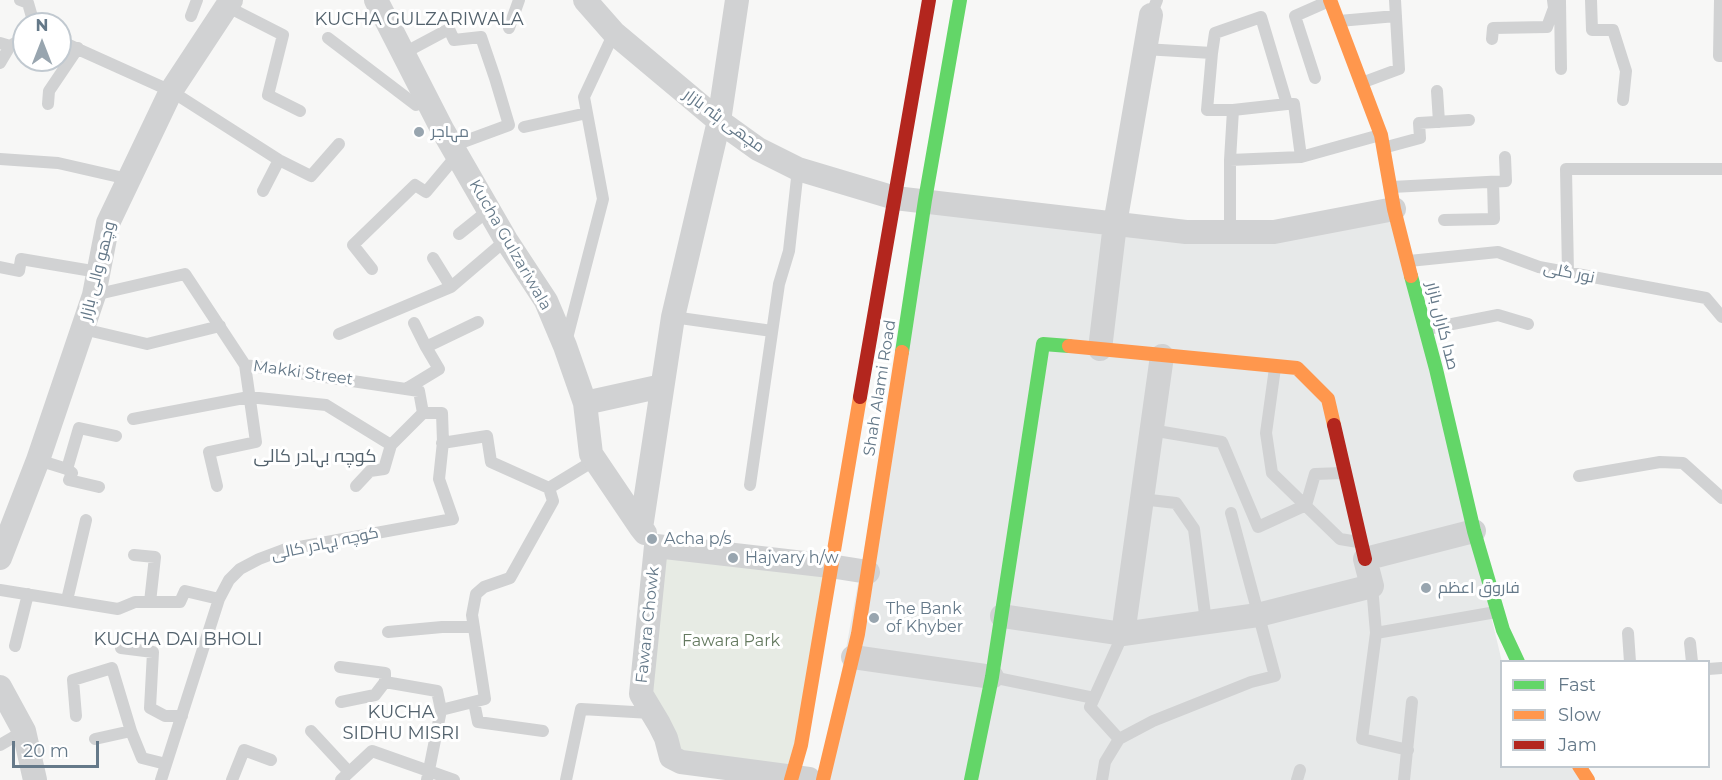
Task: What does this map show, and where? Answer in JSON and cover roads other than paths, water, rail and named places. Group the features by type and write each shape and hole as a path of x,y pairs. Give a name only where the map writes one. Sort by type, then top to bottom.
{"street":[{"name":"مچھی ہٹہ بازار","path":"585,0 614,33 719,121 758,149 798,169 895,198 1186,232 1230,233 1274,232 1392,198"},
{"path":"648,537 662,386 673,317 719,121 736,0"},
{"name":"Shah Alami Road","path":"791,778 801,744 830,566 930,0"},
{"name":"Shah Alami Road","path":"822,780 858,634 925,200 960,0"},
{"name":"صدا کاراں بازار","path":"1330,0 1382,142 1392,198 1474,531 1503,630 1517,660"},
{"name":"Kucha Gulzariwala","path":"381,2 454,151 546,301 585,403 591,454 648,537"},
{"name":"وچھو والی بازار","path":"0,558 38,460 83,329 96,284 108,224 171,92 229,4"},
{"path":"1100,349 1115,224 1144,49 1154,7"},
{"path":"971,780 992,677 1043,344 1297,368 1328,399 1372,586 1258,615 1123,634 1002,616"},
{"path":"1123,634 1162,356"},
{"path":"585,403 662,386"},
{"path":"1363,550 1474,531"},
{"name":"Fawara Chowk","path":"822,780 791,778 681,762 671,758 666,738 640,694 648,537 868,572"},
{"path":"853,657 992,677"},
{"path":"0,687 24,731 35,780"}],"lane":[{"path":"191,16 197,0"},
{"path":"508,28 519,0"},
{"path":"1315,78 1295,16 1330,0"},
{"path":"1362,83 1399,69 1395,0"},
{"path":"1492,39 1493,28 1547,27 1554,8 1553,0"},
{"path":"1560,0 1561,69"},
{"path":"1591,0 1592,30 1613,30 1626,71 1623,100"},
{"path":"1720,0 1719,56 1722,56"},
{"path":"229,4 283,35 268,95 300,111"},
{"path":"1338,21 1396,16"},
{"path":"1287,104 1261,17 1215,33 1207,110 1294,104 1301,157"},
{"path":"372,269 353,245 415,185 426,192 454,151 508,124 481,37 454,40 448,28 404,52"},
{"path":"565,346 603,198 584,97 614,33"},
{"path":"328,38 416,105 427,99"},
{"path":"0,63 5,45"},
{"path":"72,46 171,92 279,160 311,176 339,144"},
{"path":"48,104 49,91 78,48"},
{"path":"1144,49 1212,53"},
{"path":"1437,92 1439,122"},
{"path":"1230,233 1233,110"},
{"path":"524,128 587,113"},
{"path":"1230,160 1301,157 1382,142 1420,138 1419,123 1469,120"},
{"path":"1392,198 1506,181 1505,157"},
{"path":"0,159 58,162 128,179"},
{"path":"263,191 279,160"},
{"path":"750,485 779,284 789,251 798,169"},
{"path":"1568,273 1566,169 1722,169"},
{"path":"1444,220 1494,219 1493,182"},
{"path":"459,234 489,210"},
{"path":"339,334 451,287 507,240"},
{"name":"نور گلی","path":"1408,261 1498,252 1539,267 1706,298 1722,318"},
{"path":"433,258 451,287"},
{"path":"0,267 18,271 21,259 96,284"},
{"name":"Makki Street","path":"96,284 185,274 245,365 406,389"},
{"path":"1426,329 1498,315 1528,324"},
{"path":"673,317 772,331"},
{"path":"426,347 478,322"},
{"path":"406,389 439,369 414,323"},
{"path":"83,329 147,344 220,326"},
{"path":"217,486 209,452 256,442 245,365"},
{"path":"1275,367 1266,433 1272,473 1340,539 1363,550"},
{"path":"406,389 419,391 423,413"},
{"path":"133,419 249,397 326,405 391,445"},
{"path":"356,486 370,471 384,469 391,445 423,413 442,413 442,443 487,436 491,462 549,488 553,501 510,578 484,586 476,594 472,615 485,699 441,710"},
{"path":"67,469 79,428 116,436"},
{"path":"1151,430 1222,441 1258,527 1306,505 1315,474 1345,473"},
{"name":"کوچہ بہادر کالی","path":"161,780 219,598 229,580 240,569 283,550 453,519 439,479 442,443"},
{"path":"38,460 67,469 72,473 69,480 99,487"},
{"path":"549,488 595,460"},
{"path":"1580,476 1660,462 1683,463 1722,498"},
{"path":"1141,499 1176,503 1194,529 1206,622"},
{"path":"1102,780 1106,762 1119,739 1153,720 1251,682 1275,676 1231,513"},
{"path":"68,600 86,520"},
{"path":"134,555 155,557 150,602"},
{"path":"1372,586 1376,633 1362,739 1408,750"},
{"path":"0,590 118,609 135,602 180,602 185,591 219,598"},
{"path":"15,646 28,594"},
{"path":"1376,633 1497,612"},
{"path":"388,632 442,627 474,627"},
{"path":"1628,633 1630,660"},
{"path":"1119,739 1090,707 1123,634"},
{"path":"1690,643 1692,660"},
{"path":"121,648 153,652 150,708 165,716 182,716"},
{"path":"340,667 385,674 385,682 375,695 341,702"},
{"path":"76,716 73,680 112,668 131,731 142,758 166,764"},
{"path":"992,677 1094,698"},
{"path":"385,682 437,691 441,710 428,776"},
{"path":"474,702 478,722 543,731"},
{"path":"1404,780 1412,702"},
{"path":"566,780 581,709 651,713"},
{"path":"0,745 24,731"},
{"path":"95,739 131,731"},
{"path":"311,731 345,776 372,751 428,776 454,780"},
{"path":"232,780 244,750 271,760"}],"place":[{"name":"مہاجر","path":"419,132"},
{"name":"Acha p/s","path":"652,539"},
{"name":"Hajvary h/w","path":"733,558"},
{"name":"فاروق اعظم","path":"1426,588"},
{"name":"The Bank of Khyber","path":"874,618"}],"district":[{"name":"KUCHA GULZARIWALA","path":"419,20"},
{"name":"کوچہ بہادر کالی","path":"315,457"},
{"name":"KUCHA DAI BHOLI","path":"178,640"},
{"name":"KUCHA SIDHU MISRI","path":"401,723"}],"park label":[{"name":"Fawara Park","path":"731,641"}]}
